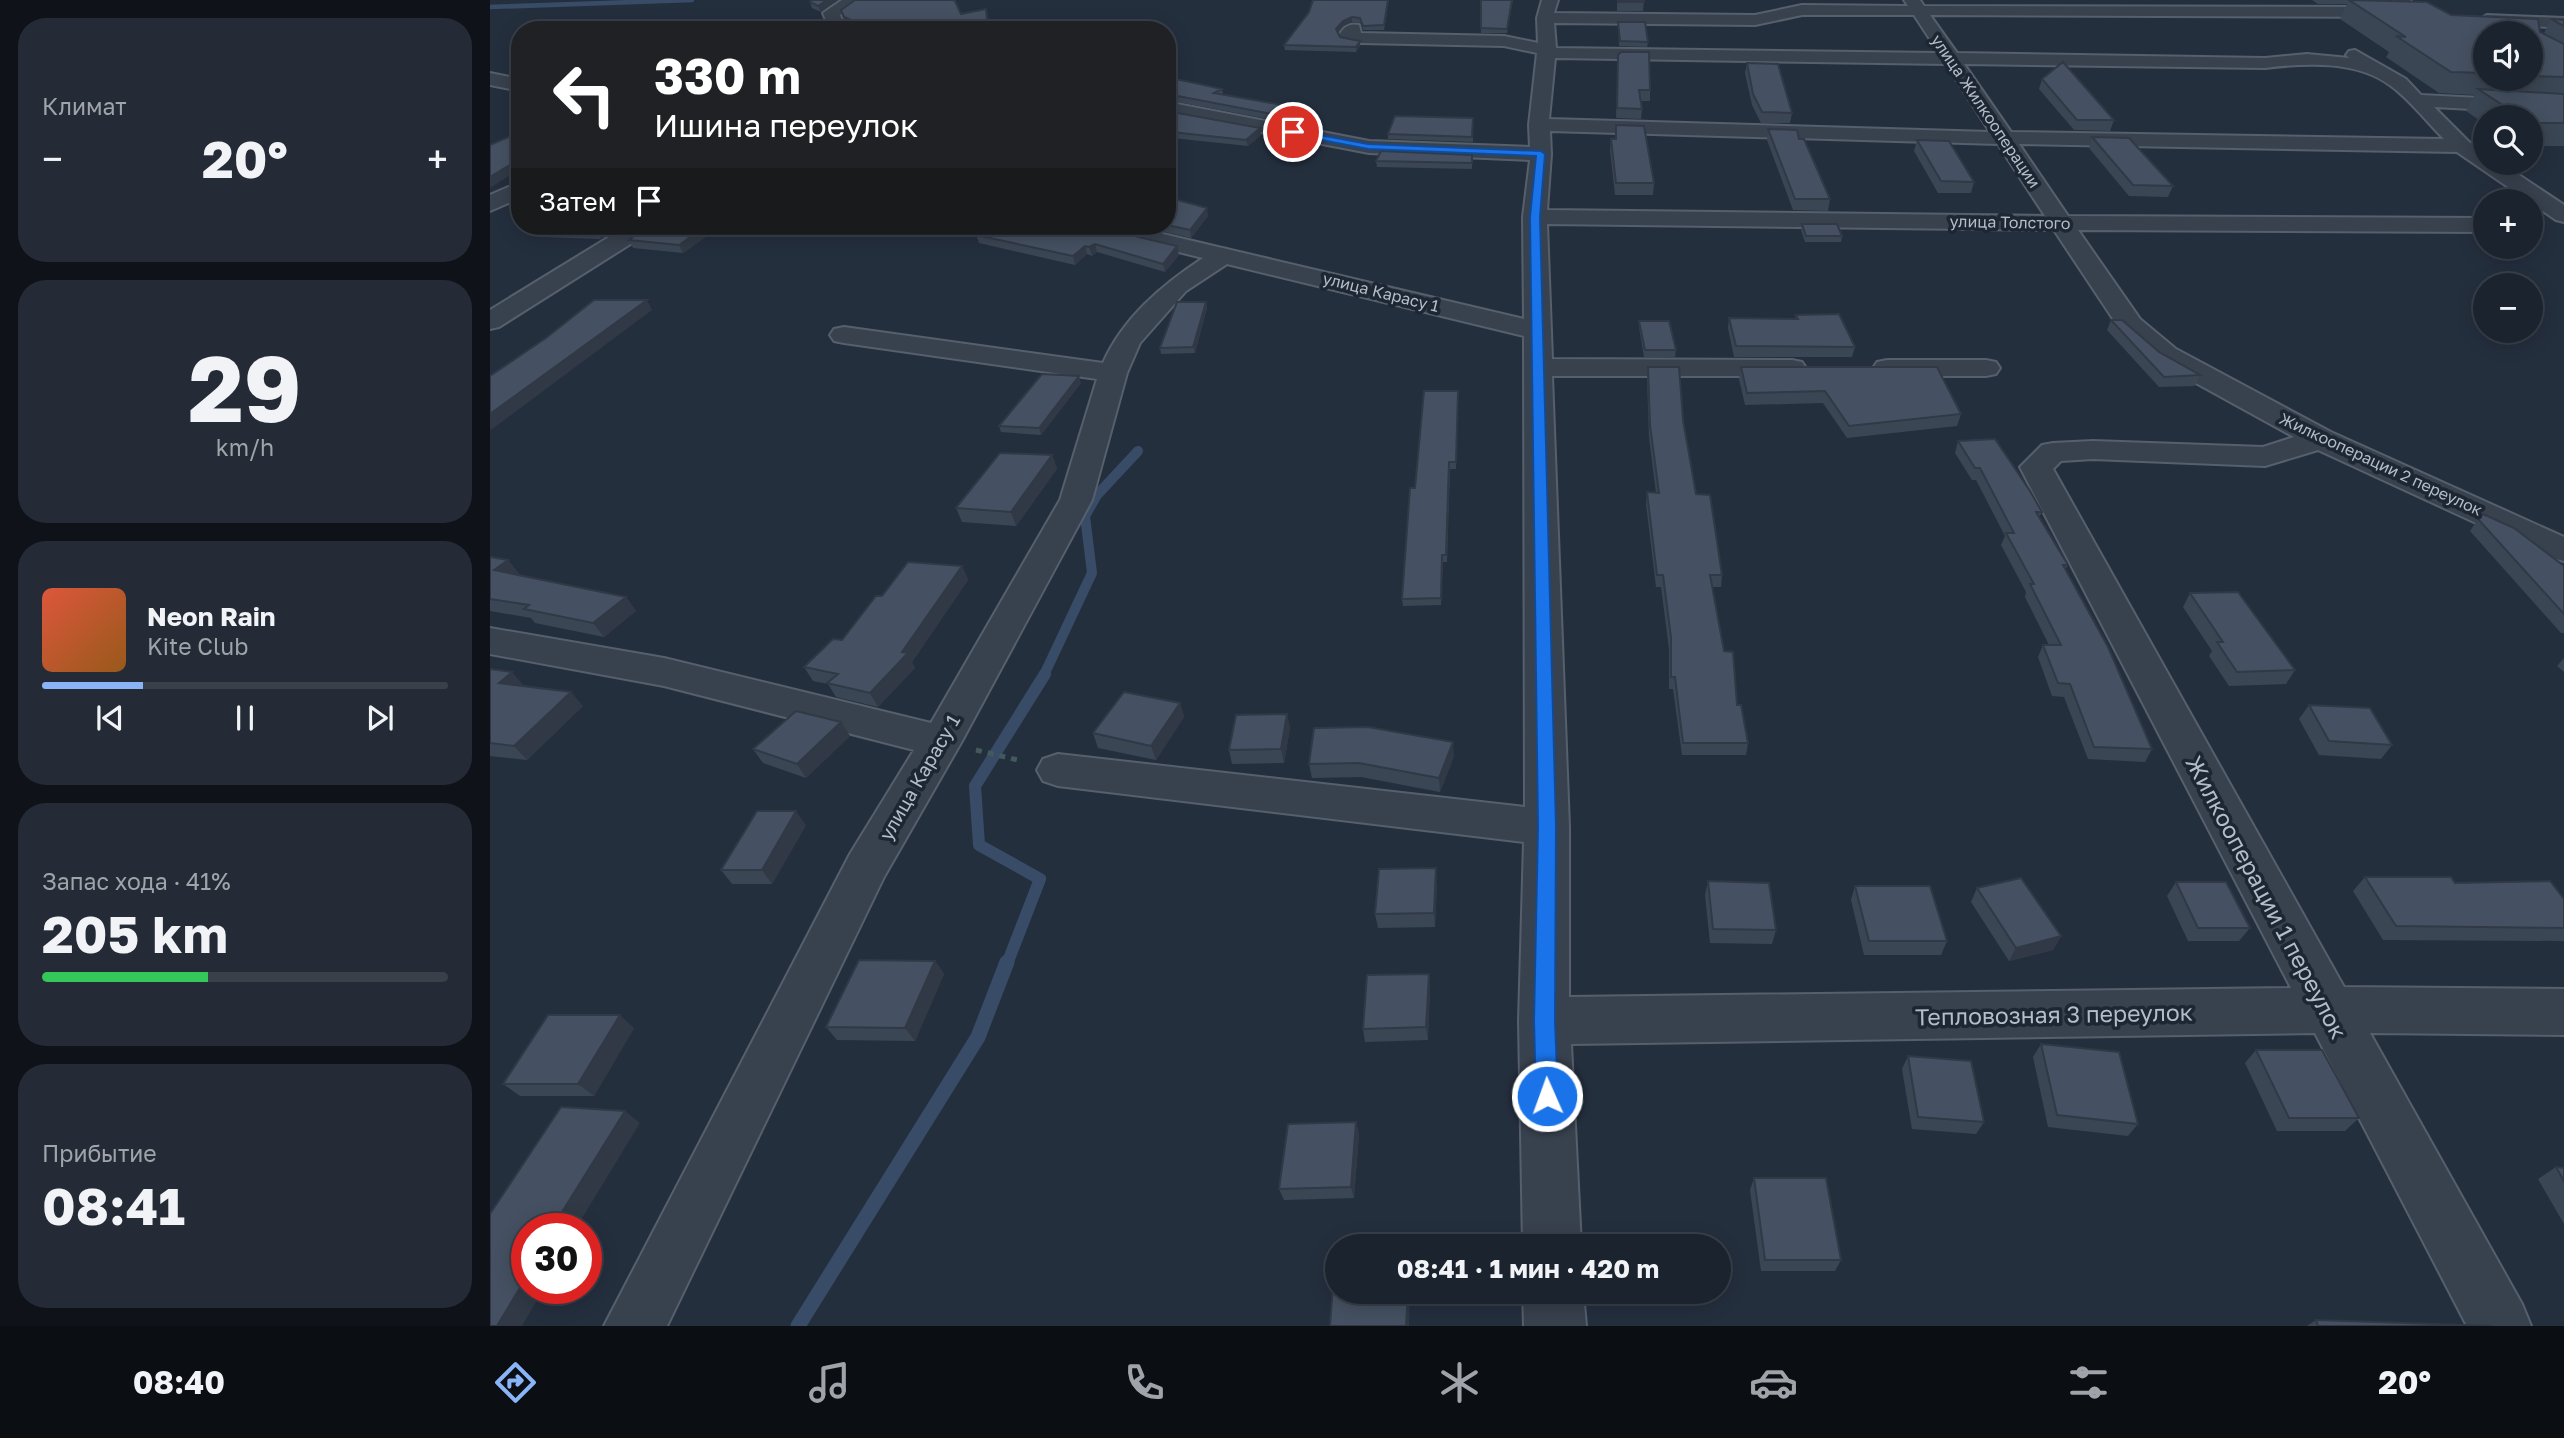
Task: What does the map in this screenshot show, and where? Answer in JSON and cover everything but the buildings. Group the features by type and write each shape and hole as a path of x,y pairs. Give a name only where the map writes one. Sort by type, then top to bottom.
{"street":[{"path":"834,21 831,13 853,0"},
{"path":"2281,0 2320,29"},
{"path":"2384,14 2411,12 2402,0"},
{"path":"1353,29 1348,35 1361,38 1504,41 1547,30 1755,20 1802,10 1916,5 2433,17"},
{"name":"улица Жилкооперации","path":"1916,5 2060,222"},
{"path":"2543,22 2564,23"},
{"path":"1547,30 1950,58 2265,63 2300,58 2343,61 2375,70"},
{"path":"1547,30 1535,217 1547,827 1544,1021 1552,1234"},
{"path":"2342,45 2375,70 2399,83 2462,146 2473,153"},
{"path":"490,79 511,83"},
{"path":"2417,100 2564,108"},
{"path":"1176,110 1368,146 1540,140 2003,138 2462,146"},
{"path":"2505,175 2564,215"},
{"path":"490,204 511,194"},
{"name":"улица Толстого","path":"1535,217 2473,225"},
{"name":"Жилкооперации 2 переулок","path":"2060,222 2130,325 2166,355 2320,439 2564,550"},
{"path":"490,321 629,235"},
{"name":"улица Карасу 1","path":"1141,235 1538,331"},
{"name":"улица Карасу 1","path":"635,1326 866,867 942,741 1076,500 1112,373 1127,340 1177,286 1225,254"},
{"path":"844,335 1112,373"},
{"path":"1538,367 1818,368"},
{"path":"1860,368 1986,368"},
{"name":"Жилкооперации 1 переулок","path":"2320,439 2265,457 2093,450 2053,453 2036,467 2500,1326"},
{"path":"490,641 664,672 942,741"},
{"path":"1058,770 1547,827"},
{"name":"Тепловозная 3 переулок","path":"1544,1021 2328,1010 2564,1012"},
{"path":"1554,1304 1555,1326"}],"path":[{"path":"942,741 1058,770"}],"waterway":[{"path":"490,7 692,0"},
{"path":"1044,675 1092,573 1085,516 1097,495 1138,451"},
{"path":"1007,964 1040,879 979,845 975,786 1045,674"},
{"path":"798,1326 978,1037 1007,962"}],"route":[{"path":"1293,132 1368,146 1541,154 1535,217 1547,827 1544,1021 1547,1096"}]}
